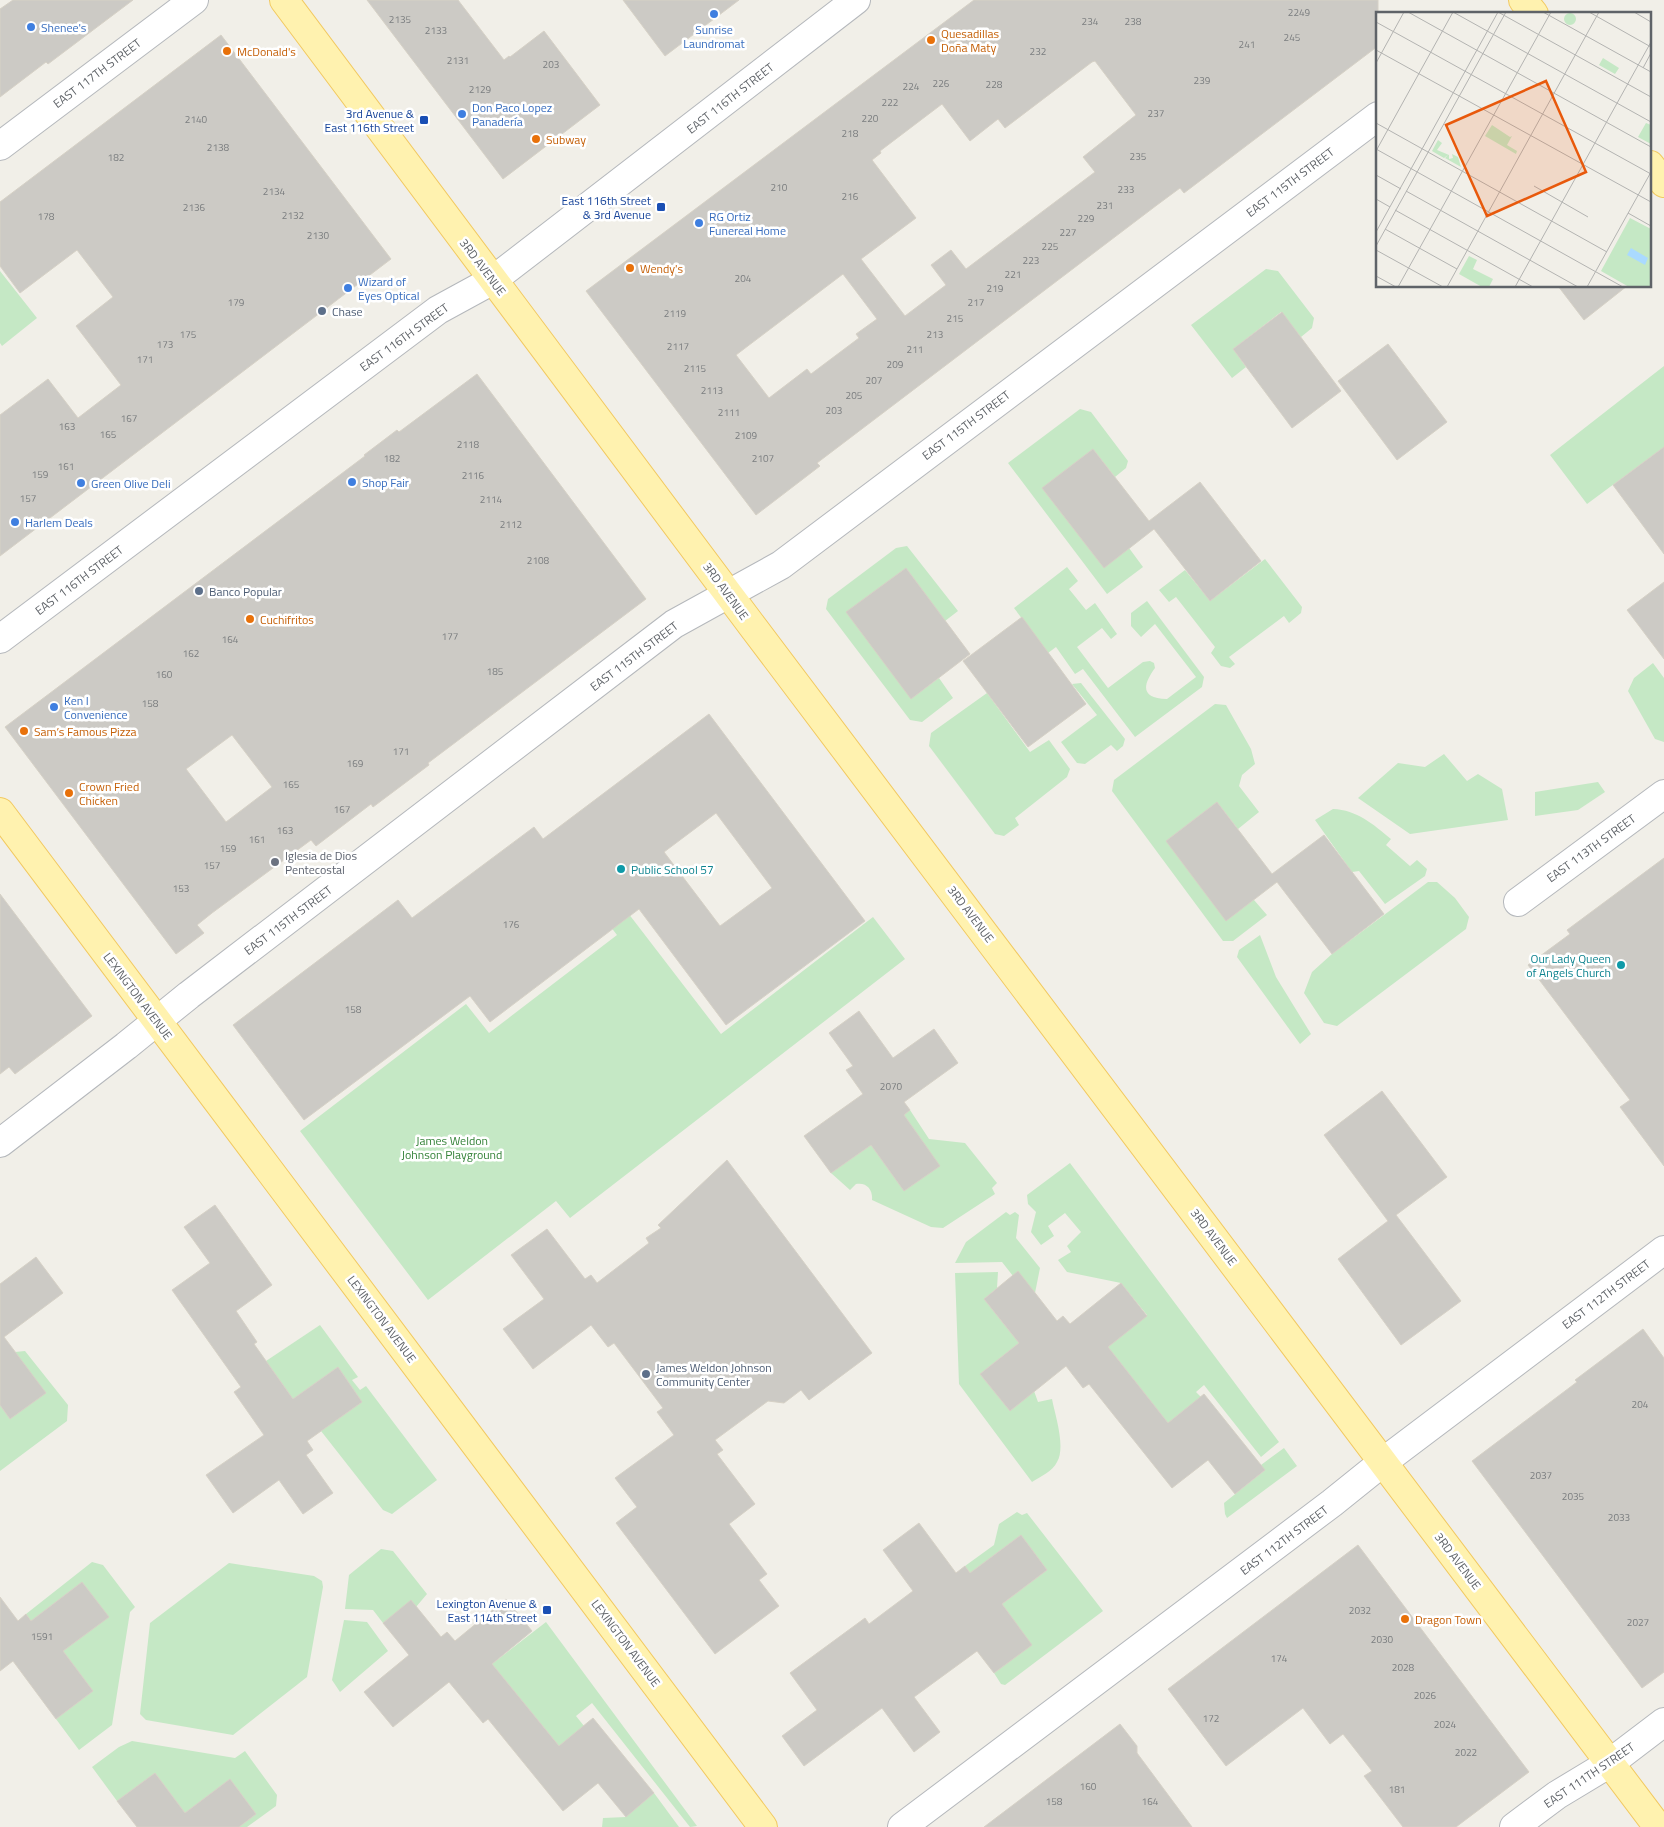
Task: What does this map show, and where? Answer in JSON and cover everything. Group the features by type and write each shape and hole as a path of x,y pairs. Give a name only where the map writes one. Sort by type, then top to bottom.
{"main road":[{"name":"3RD AVENUE","path":"284,0 1658,1827"},
{"path":"1652,168 1664,183"},
{"name":"LEXINGTON AVENUE","path":"0,812 763,1827"}],"street":[{"name":"EAST 117TH STREET","path":"0,146 194,0"},
{"name":"EAST 116TH STREET","path":"0,639 436,312 493,280 856,0"},
{"name":"EAST 115TH STREET","path":"0,1143 674,624 781,565 1376,118"},
{"name":"EAST 113TH STREET","path":"1518,902 1664,794"},
{"name":"EAST 112TH STREET","path":"902,1827 1664,1250"},
{"name":"EAST 111TH STREET","path":"1514,1827 1557,1795 1610,1763 1664,1722"}],"green space":[{"path":"1266,269 1278,271 1314,318 1312,328 1301,337 1281,312 1233,349 1246,367 1232,378 1191,325"},
{"path":"0,271 37,318 2,346 0,343"},
{"path":"1664,366 1664,447 1587,504 1550,455"},
{"path":"1080,409 1091,412 1128,461 1126,468 1115,477 1093,449 1043,488 1104,567 1129,548 1143,567 1107,594 1008,463"},
{"path":"907,546 958,611 945,621 906,568 847,612 912,698 939,678 953,698 922,722 910,720 826,609 828,599 896,548"},
{"path":"1265,559 1302,607 1301,613 1289,623 1284,616 1229,657 1235,664 1230,668 1221,666 1211,653 1215,647 1176,597 1169,602 1159,590 1185,570 1210,601"},
{"path":"1067,567 1078,581 1069,589 1086,610 1095,603 1117,634 1111,639 1102,628 1077,647 1108,688 1143,662 1150,661 1154,663 1155,668 1148,680 1146,690 1152,696 1167,699 1196,677 1155,624 1141,637 1131,626 1131,613 1147,601 1204,677 1202,687 1135,737 1083,669 1075,674 1056,647 1048,653 1014,608"},
{"path":"1653,663 1664,678 1664,742 1655,739 1628,691 1634,678"},
{"path":"1081,683 1125,739 1123,746 1117,751 1111,745 1085,764 1077,763 1061,742 1097,715 1072,684"},
{"path":"987,693 1030,752 1049,740 1070,769 1067,777 1015,818 1019,825 1004,836 995,834 929,746 931,733"},
{"path":"1215,704 1226,705 1251,749 1255,764 1242,775 1239,786 1259,812 1238,829 1217,802 1166,841 1254,900 1267,915 1233,941 1223,941 1112,791 1114,780"},
{"path":"1444,754 1467,781 1478,774 1502,789 1508,820 1410,834 1358,798 1398,763 1425,767"},
{"path":"1598,782 1605,792 1578,810 1535,816 1535,792"},
{"path":"1333,809 1350,812 1371,823 1391,839 1386,845 1410,866 1417,860 1427,869 1425,876 1385,904 1359,871 1352,872 1315,820"},
{"path":"1428,882 1437,882 1455,898 1469,917 1466,929 1337,1026 1324,1023 1304,993 1312,972 1332,954"},
{"name":"James Weldon Johnson Playground","path":"605,883 721,1034 873,917 905,959 570,1218 556,1201 428,1300 300,1131 466,1004 489,1033 617,935 587,896"},
{"path":"1260,935 1276,977 1311,1034 1300,1044 1237,957 1239,950"},
{"path":"910,1110 929,1139 965,1143 997,1183 992,1188 995,1194 943,1228 931,1227 872,1200 869,1188 863,1184 856,1184 850,1190 831,1173 871,1145 904,1191 939,1166 904,1115"},
{"path":"1070,1163 1279,1442 1261,1457 1204,1385 1196,1392 1201,1397 1168,1423 1108,1347 1147,1315 1121,1283 1067,1272 1058,1260 1071,1252 1067,1246 1081,1232 1065,1213 1048,1226 1054,1236 1041,1245 1031,1232 1036,1212 1028,1204 1027,1195"},
{"path":"1006,1212 1010,1215 1015,1212 1019,1215 1016,1238 1040,1268 1035,1293 1013,1276 1002,1262 955,1263 966,1242"},
{"path":"998,1272 997,1288 984,1299 1019,1343 980,1374 1010,1411 1034,1391 1038,1402 1052,1399 1059,1431 1060,1448 1057,1462 1049,1471 1032,1482 959,1384 955,1273"},
{"path":"320,1325 358,1377 352,1380 360,1390 366,1386 437,1480 392,1514 383,1510 321,1431 362,1402 338,1367 293,1399 266,1361"},
{"path":"25,1351 68,1405 67,1421 0,1471 0,1405 10,1419 45,1393 15,1352"},
{"path":"1284,1448 1297,1466 1227,1518 1224,1503 1264,1471 1261,1465"},
{"path":"1017,1512 1022,1515 1027,1513 1103,1611 1005,1685 1001,1684 994,1673 1031,1645 1002,1604 1047,1570 1021,1535 970,1573 965,1566 994,1545 999,1524"},
{"path":"381,1549 393,1551 427,1594 416,1607 412,1601 383,1623 373,1610 345,1609 349,1575"},
{"path":"92,1562 103,1565 135,1607 130,1612 112,1725 79,1750 56,1719 93,1691 63,1651 108,1617 82,1582 31,1621 26,1614"},
{"path":"229,1563 314,1576 322,1581 323,1587 307,1677 233,1735 146,1720 140,1714 150,1623"},
{"path":"344,1620 367,1622 388,1651 340,1692 332,1680"},
{"path":"546,1622 697,1826 690,1827 592,1703 576,1716 584,1726 559,1746 492,1664"},
{"path":"132,1741 235,1758 245,1751 277,1795 276,1806 247,1827 239,1827 256,1814 230,1779 185,1813 155,1773 117,1801 92,1767 119,1747"},
{"path":"654,1793 679,1827 602,1827 603,1818 626,1817"}],"building":[{"path":"13,0 133,0 48,64 46,62 0,97 0,9"},
{"path":"367,0 458,0 504,60 544,31 600,105 503,179"},
{"path":"623,0 739,0 665,56"},
{"path":"974,0 1378,0 1376,48 1184,193 1180,188 1157,205 817,463 820,466 756,515 586,291","holes":["1095,61 1136,115 1083,157 1095,172 966,269 951,250 931,265 946,285 905,316 861,259 916,218 872,160 881,153 880,151 942,104 970,141 998,119 1005,128","843,274 877,319 856,334 859,338 811,374 807,369 769,398 736,355"]},
{"path":"221,35 391,259 0,556 0,415 48,379 78,418 121,385 76,326 113,297 77,250 20,293 0,266 0,202"},
{"path":"1560,288 1624,288 1584,320"},
{"path":"1282,312 1341,391 1292,428 1233,349"},
{"path":"1388,344 1447,422 1397,460 1338,381"},
{"path":"477,374 646,599 428,763 429,765 373,807 371,804 316,846 311,840 212,913 197,925 204,933 176,954 5,727 397,430 399,432","holes":["232,735 272,787 226,822 186,769"]},
{"path":"1664,447 1664,554 1613,485"},
{"path":"1093,449 1149,521 1200,482 1261,561 1210,601 1154,529 1104,568 1042,488"},
{"path":"906,568 970,654 911,699 846,612"},
{"path":"1664,582 1664,659 1627,610"},
{"path":"1022,617 1086,704 1028,747 963,661"},
{"path":"709,714 865,921 726,1025 639,909 490,1022 470,996 304,1120 233,1025 398,900 412,918 534,827 543,839","holes":["716,813 772,888 720,926 664,852"]},
{"path":"1217,802 1272,874 1324,835 1384,914 1332,954 1277,882 1226,921 1166,841"},
{"path":"1664,858 1664,1166 1620,1107 1630,1100 1528,965 1570,934 1567,930"},
{"path":"0,894 92,1016 15,1074 9,1067 0,1074"},
{"path":"859,1011 893,1058 934,1029 958,1063 904,1102 910,1110 904,1115 940,1166 904,1191 871,1145 831,1173 804,1136 863,1094 846,1070 853,1066 829,1033"},
{"path":"1382,1091 1447,1177 1396,1215 1461,1301 1401,1345 1338,1259 1388,1221 1324,1135"},
{"path":"727,1160 872,1353 809,1400 801,1390 784,1403 768,1401 715,1440 723,1450 717,1454 755,1504 729,1524 767,1574 759,1580 779,1606 715,1654 616,1523 637,1507 615,1478 674,1435 657,1412 663,1408 614,1343 608,1347 591,1325 533,1369 503,1329 544,1299 511,1255 547,1229 585,1279 591,1275 597,1283 649,1243 646,1238 661,1228 658,1225"},
{"path":"215,1205 272,1285 236,1311 257,1342 254,1344 293,1399 338,1367 362,1402 307,1441 313,1450 306,1455 333,1493 303,1514 279,1480 233,1513 206,1475 264,1435 234,1392 241,1387 172,1290 210,1263 184,1227"},
{"path":"36,1257 63,1293 4,1337 46,1393 10,1419 0,1405 0,1284"},
{"path":"1018,1271 1057,1321 1063,1316 1070,1324 1121,1283 1147,1316 1108,1347 1168,1423 1204,1394 1265,1470 1235,1494 1208,1460 1172,1488 1089,1384 1083,1388 1066,1366 1010,1411 980,1374 1019,1343 984,1299"},
{"path":"1643,1329 1664,1358 1664,1672 1642,1688 1472,1461 1577,1382 1575,1380"},
{"path":"919,1523 956,1573 965,1566 970,1573 1021,1535 1047,1570 1002,1604 1032,1645 994,1673 977,1651 914,1697 940,1732 914,1752 882,1708 804,1766 782,1736 817,1710 790,1673 865,1618 869,1624 913,1591 883,1550"},
{"path":"1358,1545 1529,1772 1456,1827 1403,1827 1364,1776 1372,1771 1343,1734 1330,1744 1303,1708 1226,1766 1168,1689"},
{"path":"82,1582 109,1617 63,1651 93,1691 56,1719 13,1661 0,1671 0,1597 18,1621 26,1614 31,1621"},
{"path":"506,1599 532,1631 492,1664 559,1746 593,1718 654,1793 626,1817 598,1783 563,1811 488,1719 483,1723 449,1682 393,1727 364,1692 409,1655 383,1623 411,1600 441,1637 447,1632 455,1641"},
{"path":"1120,1724 1137,1746 1137,1753 1192,1827 984,1827"},
{"path":"155,1773 185,1813 230,1779 256,1814 239,1827 137,1827 117,1801"}],"place":[{"name":"Sunrise Laundromat","path":"714,14"},
{"name":"Shenee's","path":"31,27"},
{"name":"Quesadillas Doña Maty","path":"931,40"},
{"name":"McDonald's","path":"227,51"},
{"name":"Don Paco Lopez Panadería","path":"462,114"},
{"name":"3rd Avenue & East 116th Street","path":"424,120"},
{"name":"Subway","path":"536,139"},
{"name":"East 116th Street & 3rd Avenue","path":"661,207"},
{"name":"RG Ortiz Funereal Home","path":"699,223"},
{"name":"Wendy's","path":"630,268"},
{"name":"Wizard of Eyes Optical","path":"348,288"},
{"name":"Chase","path":"322,311"},
{"name":"Shop Fair","path":"352,482"},
{"name":"Green Olive Deli","path":"81,483"},
{"name":"Harlem Deals","path":"15,522"},
{"name":"Banco Popular","path":"199,591"},
{"name":"Cuchifritos","path":"250,619"},
{"name":"Ken I Convenience","path":"54,707"},
{"name":"Sam’s Famous Pizza","path":"24,731"},
{"name":"Crown Fried Chicken","path":"69,793"},
{"name":"Iglesia de Dios Pentecostal","path":"275,862"},
{"name":"Public School 57","path":"621,869"},
{"name":"Our Lady Queen of Angels Church","path":"1621,965"},
{"name":"James Weldon Johnson Community Center","path":"646,1374"},
{"name":"Lexington Avenue & East 114th Street","path":"547,1610"},
{"name":"Dragon Town","path":"1405,1619"}]}
